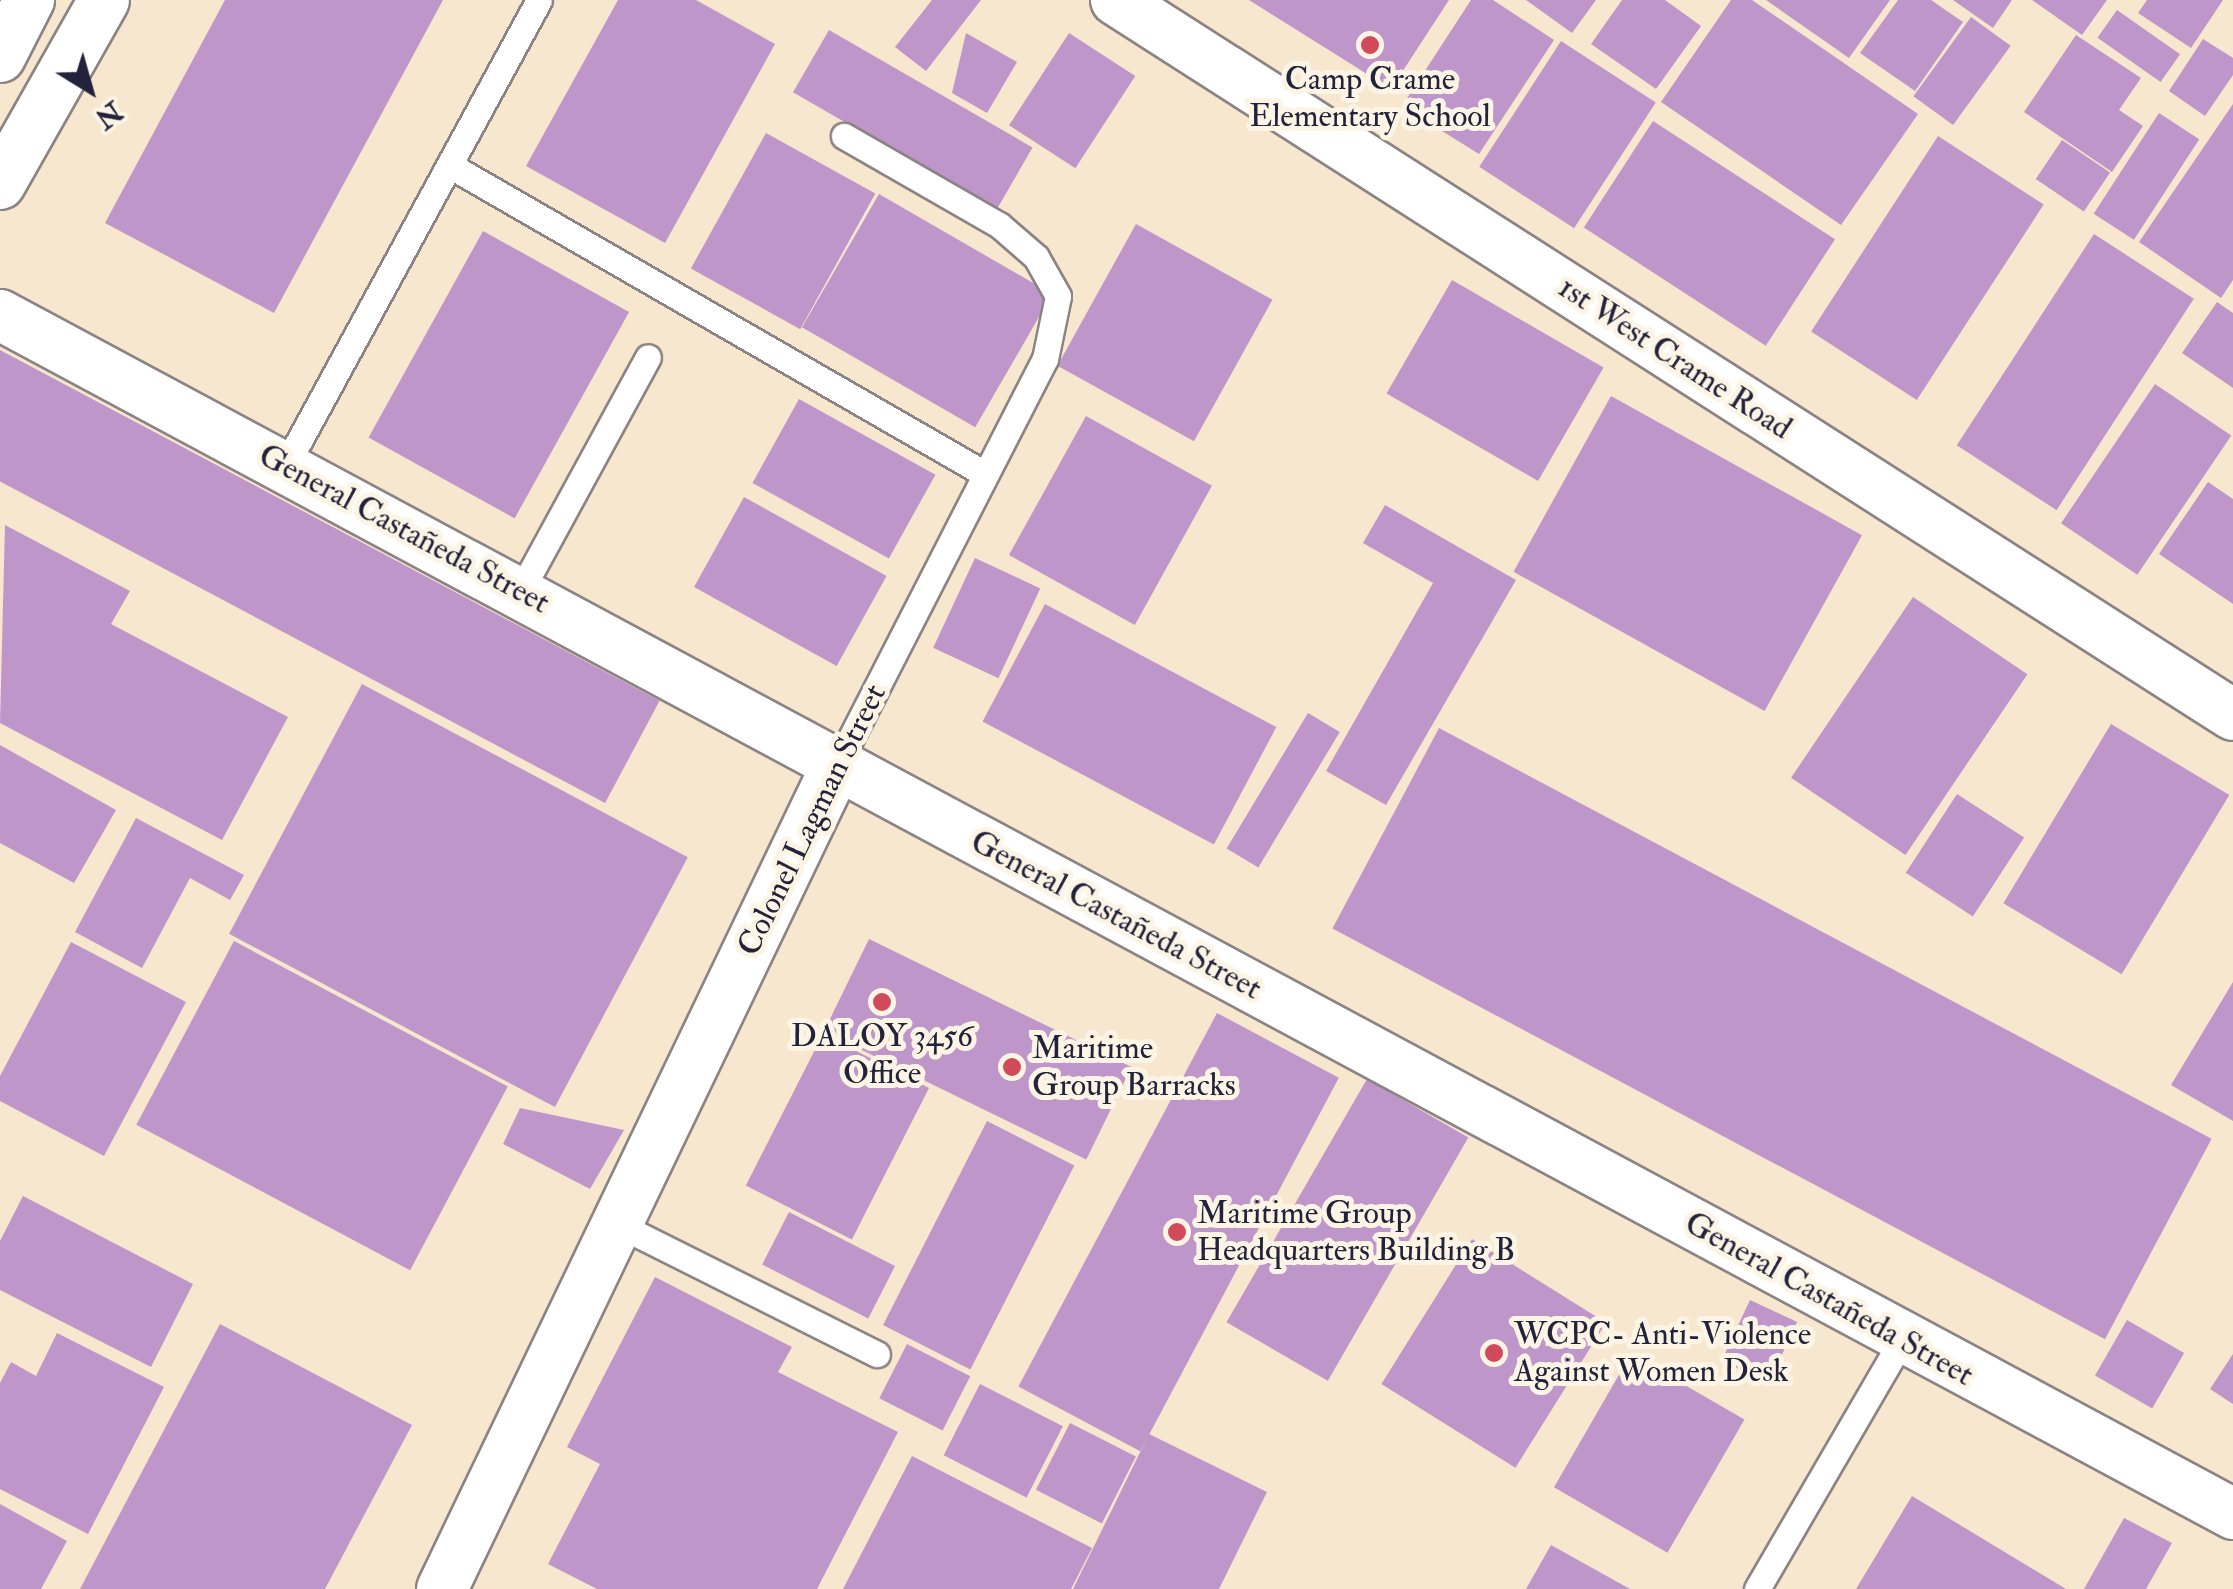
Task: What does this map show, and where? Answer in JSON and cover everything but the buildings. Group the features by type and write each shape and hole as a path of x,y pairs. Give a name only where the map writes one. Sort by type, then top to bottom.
{"street":[{"path":"0,57 29,0"},
{"path":"0,184 104,0"},
{"name":"1st West Crame Road","path":"1116,0 2233,716"},
{"name":"General Castañeda Street","path":"0,315 520,590 1902,1340 2233,1514"},
{"name":"Colonel Lagman Street","path":"442,1589 837,765"}],"lane":[{"path":"286,465 539,0"},
{"name":"Colonel Lagman Street","path":"837,765 1046,359 1058,296 1036,257 999,224 844,136"},
{"path":"449,165 985,474"},
{"path":"520,590 648,357"},
{"path":"615,1223 877,1354"},
{"path":"1757,1589 1902,1340"}],"place":[{"name":"Camp Crame Elementary School","path":"1370,45"},
{"name":"DALOY 3456 Office","path":"882,1002"},
{"name":"Maritime Group Barracks","path":"1012,1067"},
{"name":"Maritime Group Headquarters Building B","path":"1177,1232"},
{"name":"WCPC- Anti-Violence Against Women Desk","path":"1494,1353"}]}
